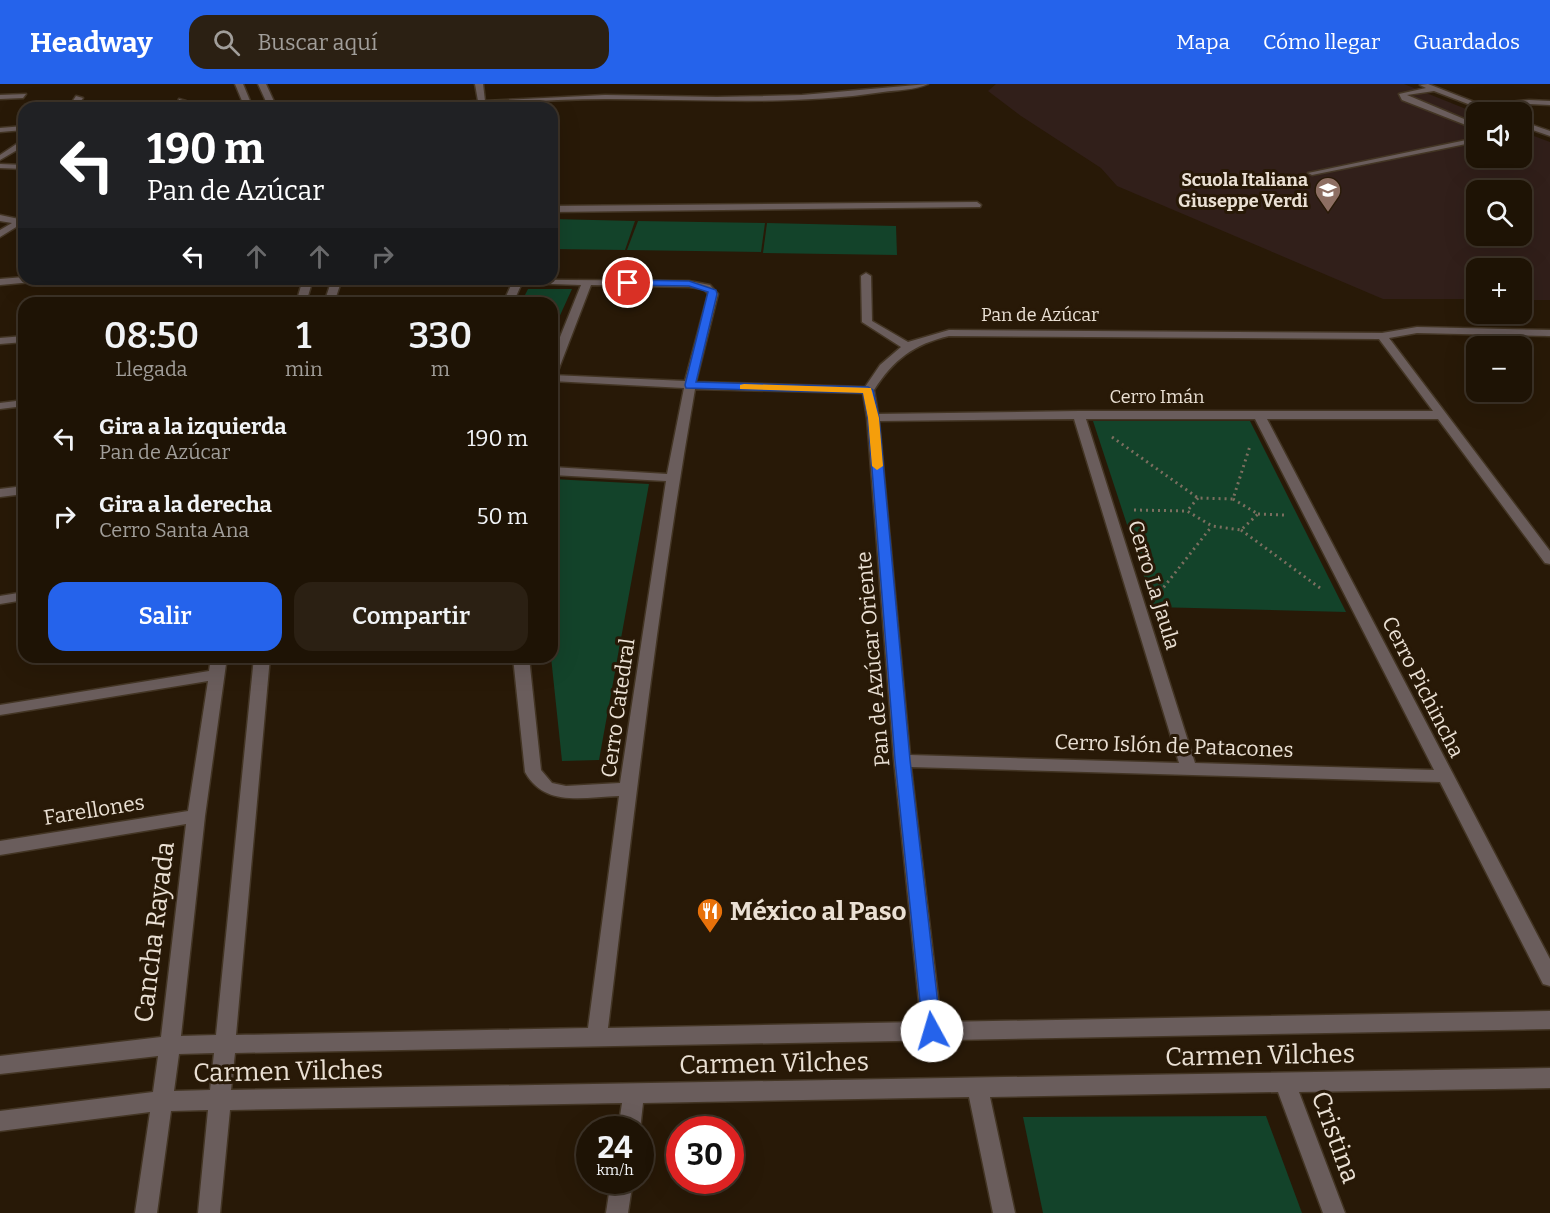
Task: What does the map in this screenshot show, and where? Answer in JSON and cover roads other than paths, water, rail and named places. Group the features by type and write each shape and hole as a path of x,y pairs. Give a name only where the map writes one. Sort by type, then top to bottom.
{"street":[{"path":"239,84 246,102"},
{"path":"262,84 270,102"},
{"path":"479,84 487,102"},
{"path":"521,102 605,97 774,98 862,93 924,84"},
{"path":"1421,84 1467,102"},
{"path":"1434,89 1403,94 1405,98 1466,123"},
{"path":"0,97 23,96"},
{"path":"76,102 79,98"},
{"path":"1532,102 1550,103"},
{"path":"0,130 18,128"},
{"path":"1534,128 1550,133"},
{"path":"1312,173 1466,142"},
{"path":"0,158 18,147"},
{"path":"0,166 18,167"},
{"path":"558,209 977,205"},
{"path":"0,218 16,221 17,224 0,234"},
{"path":"866,276 867,322 907,346"},
{"path":"0,282 18,280"},
{"path":"558,282 587,283 558,356"},
{"name":"Cerro Catedral","path":"587,283 689,284 712,290 713,294 690,385 673,478 628,789 597,1038"},
{"name":"Pan de Azúcar","path":"868,390 892,357 907,346 924,338 949,333 1382,336 1417,330 1550,333"},
{"path":"1382,336 1550,560"},
{"path":"0,341 18,340"},
{"path":"558,378 868,390"},
{"name":"Pan de Azúcar Oriente","path":"868,390 873,418 902,760 932,1031"},
{"path":"0,406 18,404"},
{"name":"Cerro Imán","path":"873,418 1079,415 1440,415"},
{"name":"Cerro La Jaula","path":"1079,415 1189,769"},
{"name":"Cerro Pichincha","path":"1259,415 1550,978"},
{"path":"558,471 673,478"},
{"path":"0,494 18,491"},
{"path":"0,600 18,597"},
{"path":"210,1213 261,663"},
{"path":"522,663 533,772 547,788 566,792 628,789"},
{"path":"0,710 217,666"},
{"name":"Cancha Rayada","path":"146,1213 170,1046 196,816 217,666"},
{"name":"Cerro Islón de Patacones","path":"902,760 1445,776"},
{"name":"Farellones","path":"0,848 196,816"},
{"name":"Carmen Vilches","path":"0,1065 170,1046 1550,1020"},
{"name":"Carmen Vilches","path":"0,1121 161,1101 1550,1078"},
{"name":"Cristina","path":"1285,1082 1334,1213"},
{"path":"977,1087 1004,1213"},
{"path":"631,1116 634,1093"},
{"path":"617,1213 620,1194"}],"place":[{"name":"Scuola Italiana Giuseppe Verdi","path":"1328,213"},
{"name":"México al Paso","path":"710,934"}]}
